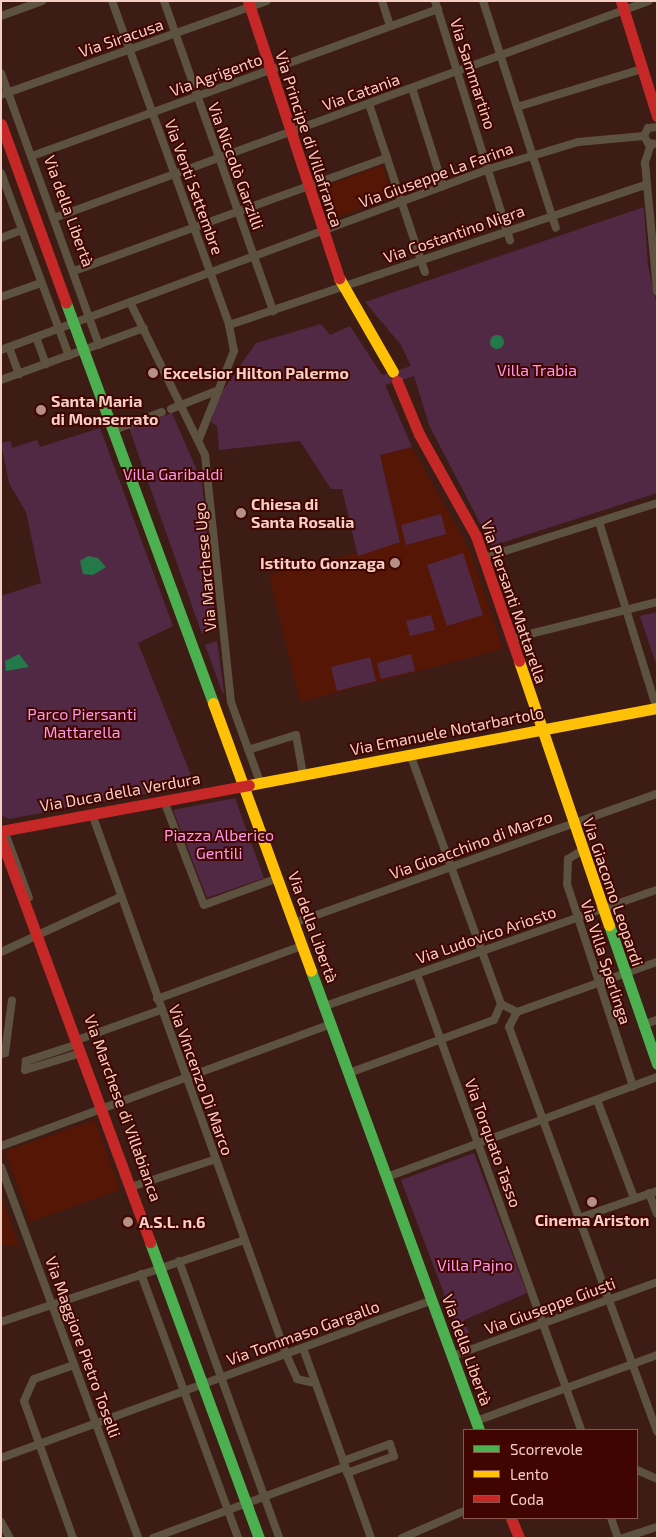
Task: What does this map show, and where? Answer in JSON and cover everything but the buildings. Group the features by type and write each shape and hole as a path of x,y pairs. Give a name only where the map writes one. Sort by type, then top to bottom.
{"street":[{"path":"1,16 42,1"},
{"name":"Via Venti Settembre","path":"112,1 229,325 234,350 216,391 199,439"},
{"name":"Via Niccolò Garzilli","path":"164,1 272,311"},
{"name":"Via Siracusa","path":"5,94 175,33 249,4 267,1"},
{"path":"382,1 390,26"},
{"path":"483,1 556,228"},
{"name":"Via Catania","path":"54,218 501,56 622,6 649,1"},
{"name":"Via Principe di Villafranca","path":"249,4 305,186 342,286"},
{"name":"Via Agrigento","path":"32,156 390,26 437,5"},
{"name":"Via Sammartino","path":"437,5 510,241"},
{"path":"622,6 642,69 653,92 657,116"},
{"path":"517,107 642,69"},
{"name":"Via della Libertà","path":"1,72 5,94 32,156 99,345"},
{"path":"412,88 443,186"},
{"path":"369,104 425,272"},
{"name":"Via della Libertà","path":"1,124 478,1426"},
{"path":"657,127 648,128 644,136 654,144 645,163 657,291"},
{"name":"Via Giuseppe La Farina","path":"1,350 489,169 578,142 644,136"},
{"path":"74,271 238,210 387,158"},
{"path":"1,173 69,356"},
{"name":"Via Costantino Nigra","path":"229,325 507,230 646,185"},
{"path":"1,238 22,230"},
{"path":"1,297 41,283"},
{"name":"Via Piersanti Mattarella","path":"342,286 395,376 484,558 540,729"},
{"name":"Via Marchese Ugo","path":"130,302 199,439 212,494 231,702 260,782"},
{"path":"1,380 144,328"},
{"path":"36,337 46,364"},
{"path":"9,347 19,374"},
{"path":"171,409 216,391"},
{"path":"114,430 162,412"},
{"path":"484,558 657,503"},
{"path":"599,522 657,708"},
{"path":"510,639 657,602"},
{"name":"Via Emanuele Notarbartolo","path":"244,786 657,708"},
{"name":"Via Giacomo Leopardi","path":"540,729 601,909 657,1064"},
{"path":"248,750 296,735 303,774"},
{"path":"410,754 502,1004 517,1012"},
{"name":"Via Duca della Verdura","path":"2,833 244,786"},
{"name":"Via Gioacchino di Marzo","path":"294,923 657,794"},
{"path":"164,801 204,905 278,878"},
{"name":"Via Vincenzo Di Marco","path":"92,814 120,897 286,1354 297,1379 315,1383"},
{"name":"Via Marchese di Villabianca","path":"2,833 249,1503 264,1538"},
{"name":"Via Villa Sperlinga","path":"581,851 566,866 576,918 633,1086"},
{"name":"Via Ludovico Ariosto","path":"325,1006 657,890"},
{"path":"1,952 120,897"},
{"path":"157,999 302,946"},
{"path":"657,962 517,1012 510,1027 542,1120 657,1432"},
{"name":"Via Torquato Tasso","path":"417,974 544,1322 581,1429"},
{"path":"1,1054 5,1053 12,1000"},
{"path":"494,1020 502,1004"},
{"path":"79,1044 26,1061 25,1070 79,1044 161,1010"},
{"path":"349,1073 494,1020 510,1027"},
{"path":"643,1025 657,1020"},
{"path":"1,1146 331,1024"},
{"path":"387,1177 657,1077"},
{"path":"597,1100 634,1198"},
{"path":"132,1186 216,1159"},
{"name":"Via Maggiore Pietro Toselli","path":"1,1167 138,1538"},
{"path":"579,1218 653,1192 657,1214"},
{"path":"1,1322 52,1302 245,1240"},
{"path":"179,1261 279,1538"},
{"path":"141,1274 238,1538"},
{"name":"Via Giuseppe Giusti","path":"452,1356 657,1282"},
{"name":"Via Tommaso Gargallo","path":"1,1458 432,1300"},
{"path":"303,1348 371,1538"},
{"path":"478,1426 566,1388 657,1355"},
{"path":"73,1538 24,1394 34,1379 74,1365"},
{"path":"153,1538 345,1467 390,1444 394,1456 345,1467"},
{"path":"638,1470 657,1479"},
{"name":"Via Marchese di Villabianca","path":"249,1503 259,1538"},
{"path":"402,1538 463,1511"},
{"path":"511,1519 519,1538"},
{"path":"611,1519 618,1538"},
{"path":"1,1522 10,1538"},
{"path":"623,1538 657,1527"}],"shaded area":[{"path":"383,165 392,198 329,220 317,189"},
{"path":"494,335 500,335 504,342 500,349 494,349 490,345 490,339"},
{"name":"Istituto Gonzaga","path":"412,447 470,551 503,649 300,702 269,575 400,542 380,454"},
{"path":"88,556 98,558 106,567 93,575 83,574 80,561"},
{"path":"19,654 29,667 6,671 5,661"},
{"path":"95,1120 120,1190 30,1222 5,1151"},
{"path":"2,1197 19,1247 1,1244"}],"green space":[{"name":"Villa Trabia","path":"644,207 648,266 657,305 657,493 492,546 429,425 414,376 385,385 412,447 380,455 400,542 358,556 342,489 331,489 300,441 219,450 217,426 211,422 219,396 256,343 321,324 330,335 350,326 382,375 411,366 401,345 365,302"},
{"name":"Villa Garibaldi","path":"172,413 202,482 216,630 202,634 129,428"},
{"name":"Parco Piersanti Mattarella","path":"100,428 173,626 138,643 195,785 9,819 1,815 1,596 41,583 26,512 9,483 1,443 11,441 12,448 37,440 40,447"},
{"path":"441,514 446,534 406,545 401,525"},
{"path":"463,553 483,615 447,626 427,565"},
{"path":"657,612 657,667 640,616"},
{"path":"431,615 435,630 410,636 406,621"},
{"path":"217,641 224,692 223,694 205,645"},
{"path":"411,654 415,671 381,679 377,663"},
{"path":"370,657 376,681 337,691 331,667"},
{"name":"Piazza Alberico Gentili","path":"235,798 264,878 207,898 173,810"},
{"name":"Villa Pajno","path":"474,1153 527,1293 464,1320 472,1341 463,1344 401,1180"}],"traffic: fast":[{"path":"66,303 213,703"},
{"path":"609,925 657,1064"},
{"path":"311,971 479,1429"},
{"path":"150,1242 259,1538"}],"traffic: slow":[{"path":"339,278 393,372"},
{"path":"519,661 609,925"},
{"path":"213,703 311,971"},
{"path":"249,785 657,708"}],"traffic: jam":[{"path":"248,1 339,278"},
{"path":"621,1 657,116"},
{"path":"1,124 66,303"},
{"path":"397,381 419,434 476,536 519,661"},
{"path":"1,831 249,785"},
{"path":"1,839 150,1242"},
{"path":"511,1519 519,1538"}],"place":[{"name":"Excelsior Hilton Palermo","path":"153,373"},
{"name":"Santa Maria di Monserrato","path":"41,410"},
{"name":"Chiesa di Santa Rosalia","path":"241,513"},
{"name":"Istituto Gonzaga","path":"395,563"},
{"name":"Cinema Ariston","path":"592,1202"},
{"name":"A.S.L. n.6","path":"128,1222"}]}
